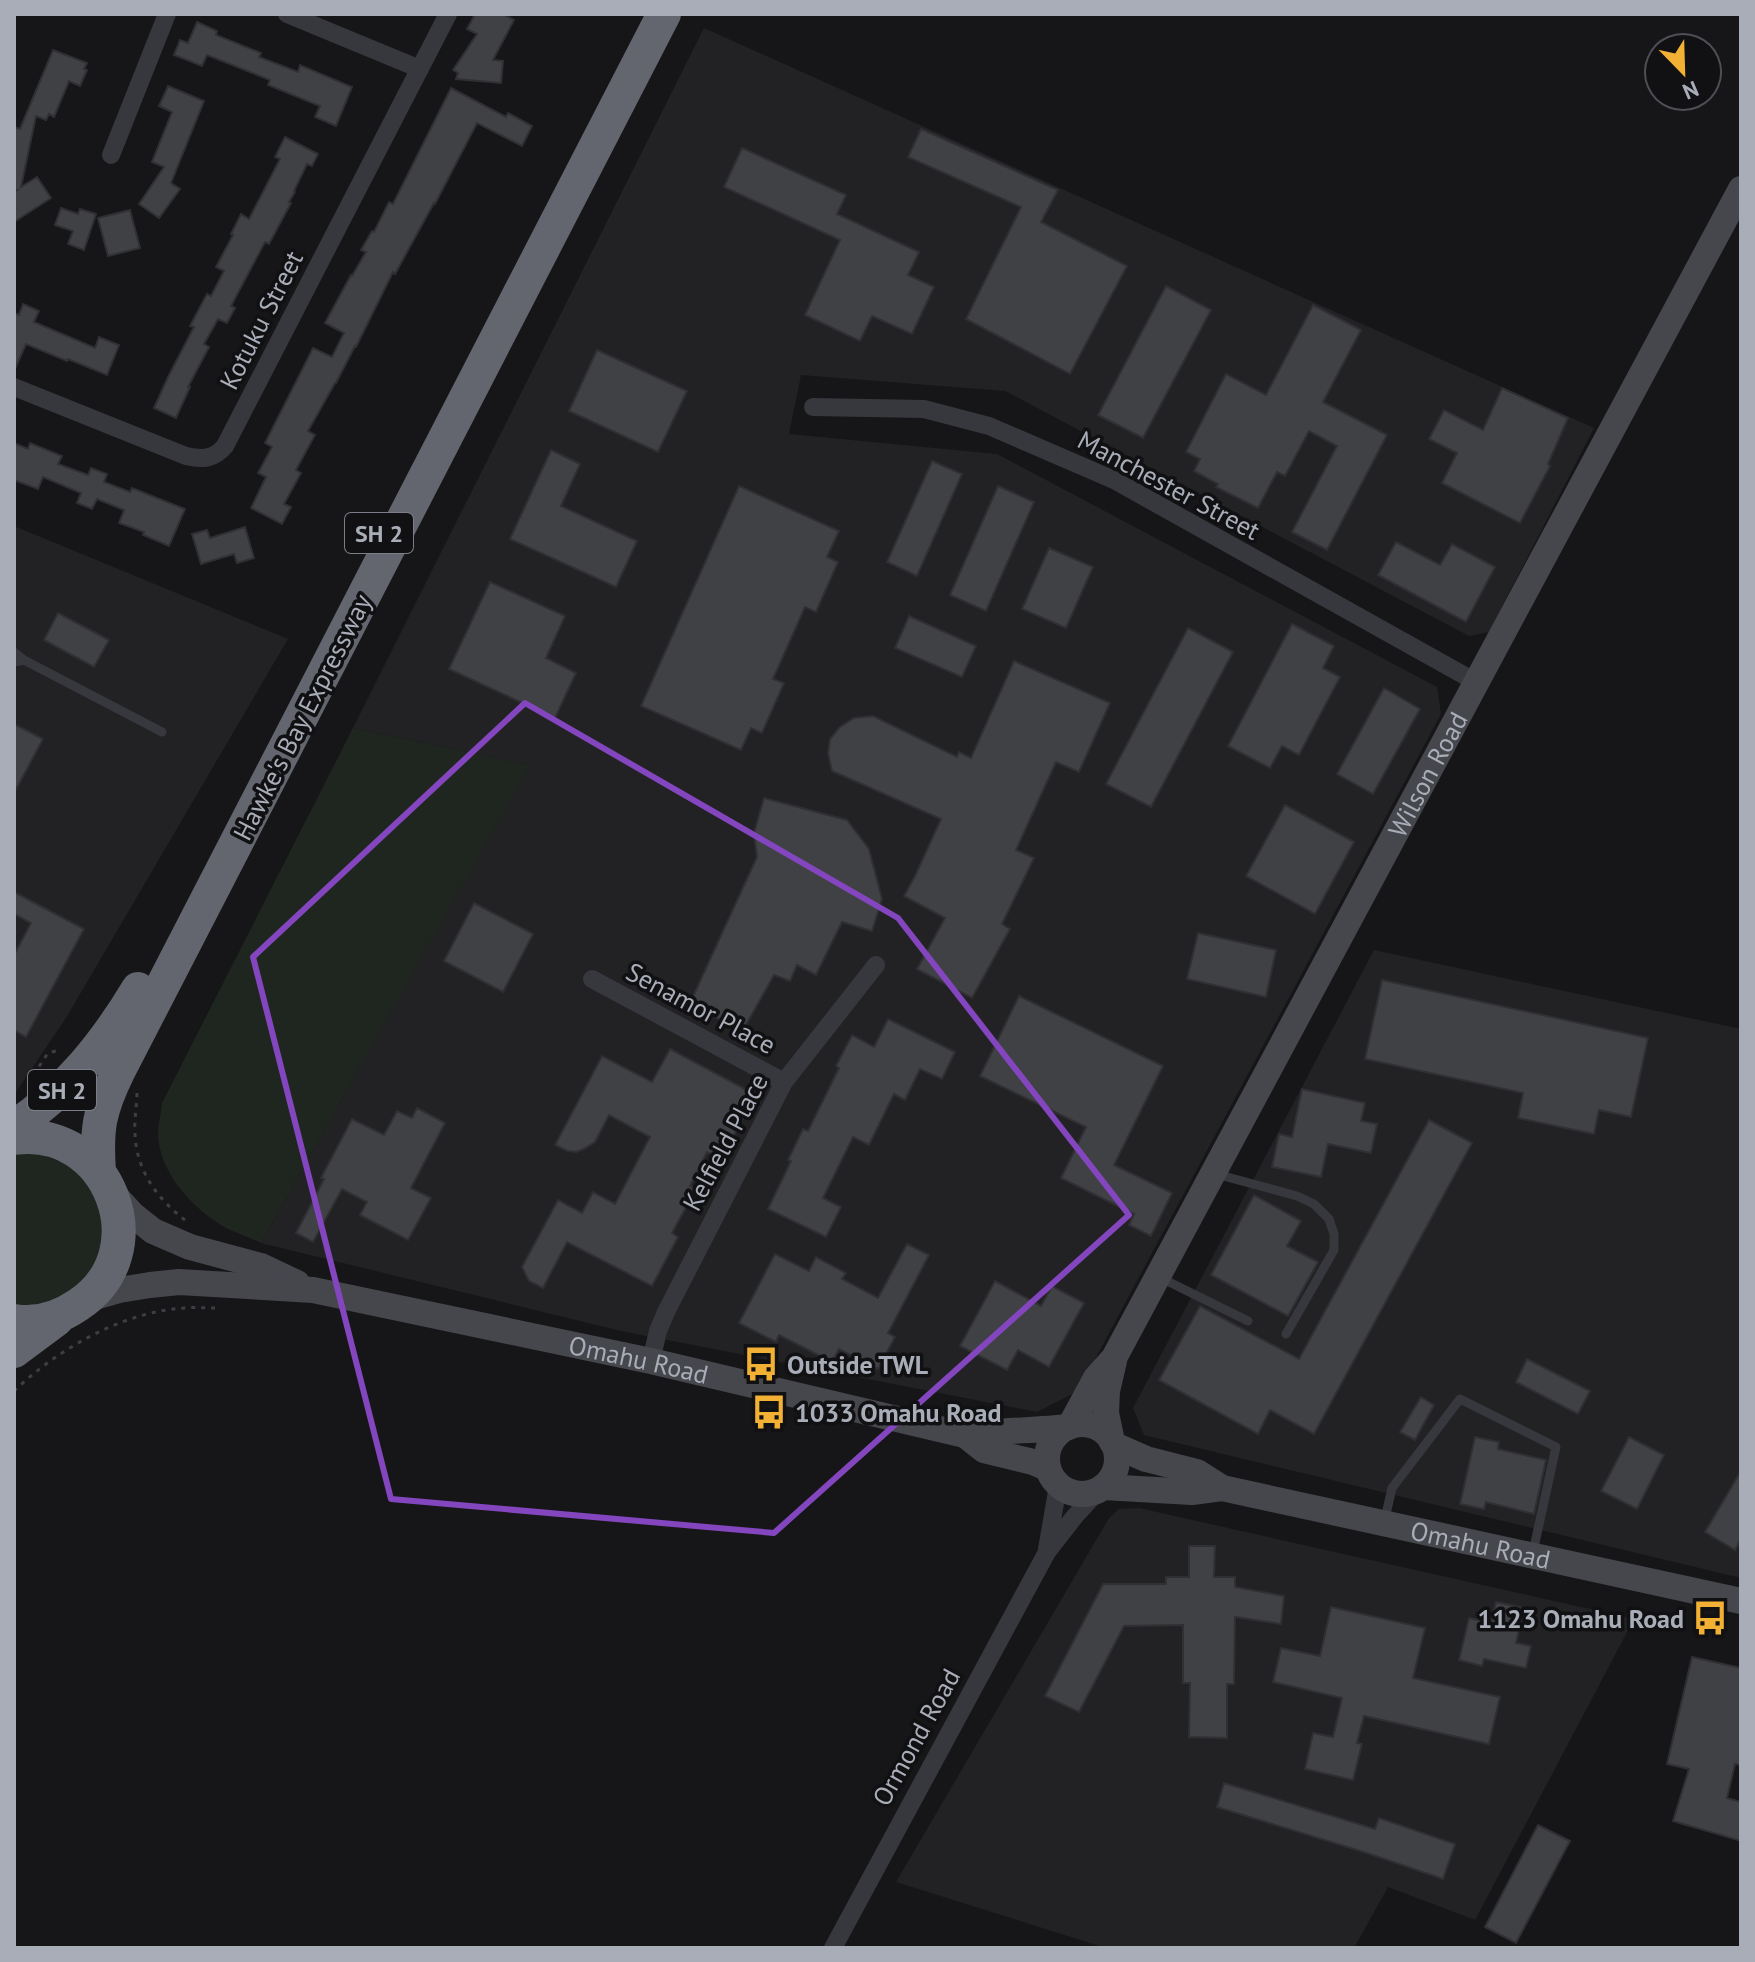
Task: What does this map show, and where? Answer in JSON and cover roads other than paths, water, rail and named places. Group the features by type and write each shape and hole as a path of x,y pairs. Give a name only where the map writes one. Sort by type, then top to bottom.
{"highway":[{"name":"Hawke's Bay Expressway","path":"14,1127 36,1112 84,1067 121,1018 141,985 329,633 644,14"},
{"name":"Hawke's Bay Expressway","path":"105,1181 98,1128 101,1111 118,1072 664,14"},
{"path":"14,1138 40,1137 73,1148 105,1181"},
{"name":"SH 2","path":"14,1351 76,1307 100,1286 108,1273 118,1246 120,1228 105,1181"},
{"path":"14,1321 40,1322 76,1307"}],"main road":[{"name":"Wilson Road","path":"1069,1426 1096,1378 1114,1358 1741,189"},
{"name":"Omahu Road","path":"105,1181 133,1215 153,1231 190,1247 261,1266 313,1290"},
{"name":"Omahu Road","path":"76,1307 119,1290 179,1282 313,1290 651,1361 965,1435 1069,1426"},
{"name":"Wilson Road","path":"1113,1443 1106,1413 1114,1358"},
{"path":"1069,1426 1098,1428 1113,1443 1117,1456 1111,1479 1101,1489 1089,1494 1068,1492 1053,1477 1046,1458 1053,1439 1069,1426"},
{"name":"Omahu Road","path":"965,1435 984,1450 1033,1462 1053,1477"},
{"name":"Omahu Road","path":"1113,1443 1146,1459 1197,1472 1222,1488"},
{"name":"Omahu Road","path":"1101,1489 1192,1492 1222,1488 1741,1601"}],"street":[{"path":"111,155 167,14"},
{"path":"287,14 420,69"},
{"name":"Kotuku Street","path":"14,387 186,456 210,458 219,453 448,14"},
{"name":"Manchester Street","path":"813,407 924,409 989,426 1114,480 1476,682"},
{"name":"Kelfield Place","path":"651,1361 666,1312 784,1082 876,965"},
{"name":"Senamor Place","path":"592,979 784,1082"},
{"name":"Ormond Road","path":"1047,1552 1053,1477"},
{"name":"Ormond Road","path":"833,1948 1047,1552 1101,1489"}],"lane":[{"path":"14,652 19,661 162,732"},
{"path":"1213,1173 1297,1196 1314,1204 1329,1219 1334,1234 1334,1250 1286,1334"},
{"path":"1157,1277 1248,1321"},
{"path":"1384,1523 1392,1488 1460,1399 1556,1447 1533,1555"}],"place":[{"name":"Outside TWL","path":"761,1364"},
{"name":"1033 Omahu Road","path":"769,1412"},
{"name":"1123 Omahu Road","path":"1710,1618"}]}
